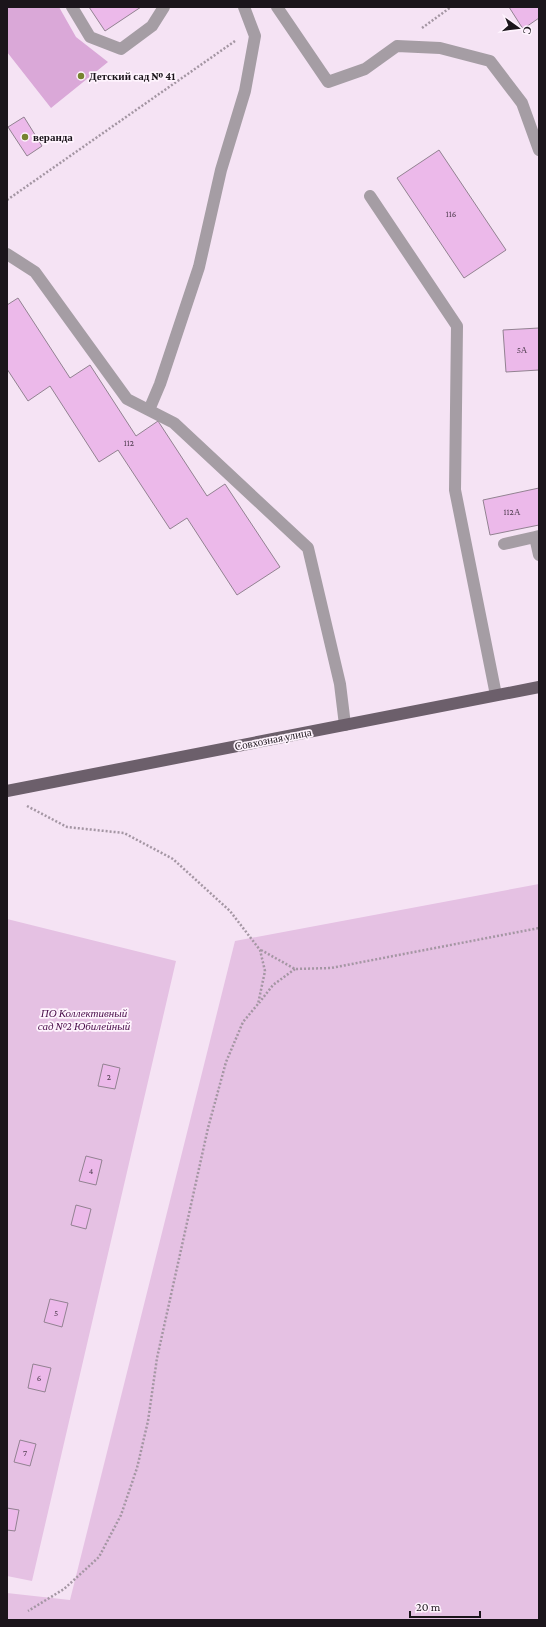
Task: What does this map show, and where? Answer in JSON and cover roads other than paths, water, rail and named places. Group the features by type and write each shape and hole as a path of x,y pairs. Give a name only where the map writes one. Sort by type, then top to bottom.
{"main road":[{"name":"Совхозная улица","path":"7,791 539,687"}],"lane":[{"path":"72,7 90,37 121,50 152,26 164,7"},
{"path":"150,410 160,384 198,267 221,170 245,91 255,36 244,7"},
{"path":"278,7 328,82 366,69 397,46 440,48 490,61 522,103 539,150"},
{"path":"370,196 457,326 455,490 496,696"},
{"path":"7,254 35,272 127,398 174,423 308,548 340,684 345,725"},
{"path":"504,544 537,537 539,555"}],"place":[{"name":"Детский сад № 41","path":"81,76"},
{"name":"веранда","path":"25,137"}],"park label":[{"name":"ПО Коллективный сад №2 Юбилейный","path":"84,1019"}]}
